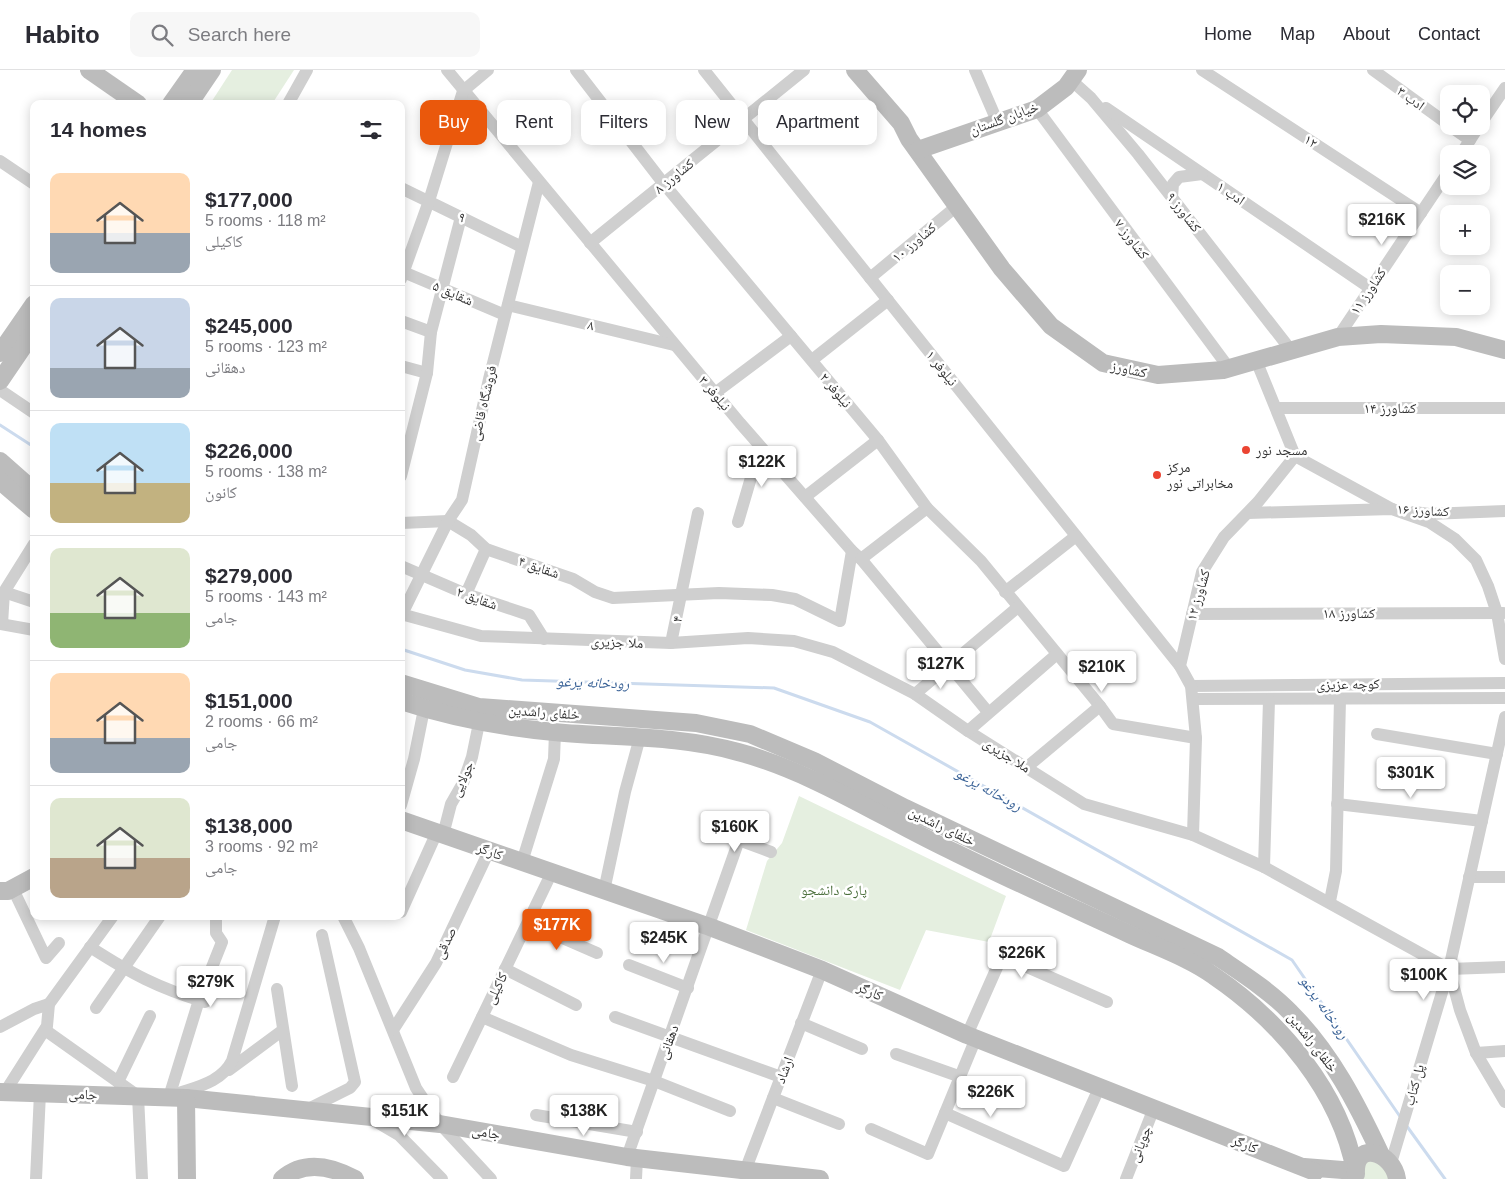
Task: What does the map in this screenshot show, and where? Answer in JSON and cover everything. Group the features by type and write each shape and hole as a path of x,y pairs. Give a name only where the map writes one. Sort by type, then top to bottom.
{"main road":[{"path":"89,70 132,100"},
{"path":"174,100 195,70"},
{"path":"192,100 212,70"},
{"path":"843,70 894,130 913,144"},
{"name":"کشاورز","path":"855,70 901,123 913,144 1002,269 1051,326 1103,363 1158,375 1228,368 1338,337 1381,334 1456,337 1505,350"},
{"name":"خیابان گلستان","path":"913,144 1036,109 1066,87 1075,75"},
{"path":"0,353 30,310"},
{"path":"0,381 30,337"},
{"path":"0,461 30,487"},
{"path":"0,481 30,507"},
{"name":"خلفای راشدین","path":"405,684 479,707 696,723 750,734 814,760 905,808 1218,958 1255,982 1292,1013 1327,1056 1352,1096 1390,1166"},
{"path":"405,702 479,723 555,732 688,741 738,752 789,769 954,852 1213,974 1252,1005 1295,1049 1335,1110 1348,1141 1356,1175"},
{"name":"کارگر","path":"405,821 604,892 710,927 822,970 971,1036 1332,1179"},
{"path":"6,890 30,875"},
{"name":"جامی","path":"2,1092 177,1098 367,1116 440,1124 632,1158 750,1174 820,1179"},
{"path":"177,1098 187,1179"},
{"path":"1356,1175 1362,1155 1372,1152 1390,1166"},
{"path":"282,1179 294,1171 317,1166 341,1171 354,1179"},
{"path":"1304,1168 1356,1175"}],"street":[{"path":"290,100 307,70"},
{"name":"نیلوفر ۳","path":"447,70 674,345 760,447 857,555 988,712"},
{"path":"405,266 429,201 463,91 488,70"},
{"name":"نیلوفر ۲","path":"576,70 664,184 878,440 927,508 981,561 1113,724 1196,738"},
{"name":"نیلوفر ۱","path":"704,70 728,100"},
{"name":"کشاورز ۸","path":"748,117 804,70"},
{"path":"975,70 997,121"},
{"name":"۱۲","path":"1202,70 1421,213"},
{"name":"ادب ۳","path":"1373,70 1440,119"},
{"name":"کشاورز ۹","path":"1075,75 1091,98 1172,197 1290,349"},
{"path":"1490,110 1505,88"},
{"name":"ادب ۱","path":"1091,98 1370,288"},
{"name":"کشاورز ۷","path":"1036,109 1228,368"},
{"name":"نیلوفر ۱","path":"748,125 1180,666"},
{"name":"ادب ۳","path":"1463,135 1470,140"},
{"path":"1467,145 1473,135"},
{"name":"کشاورز ۸","path":"590,243 713,145"},
{"path":"0,161 30,181"},
{"path":"1172,197 1173,184 1179,177 1202,174"},
{"name":"فروشگاه قاضی","path":"405,608 448,520 462,500 506,310 539,182"},
{"name":"کشاورز ۱۱","path":"1338,337 1440,184"},
{"name":"۹","path":"405,190 522,247"},
{"name":"کشاورز ۱۰","path":"870,278 957,206"},
{"path":"405,460 427,374 431,332 461,217"},
{"name":"شقایق ۵","path":"405,275 506,310"},
{"path":"812,360 888,300"},
{"name":"۸","path":"506,310 674,345"},
{"path":"405,322 431,332"},
{"path":"715,393 791,336"},
{"path":"1256,360 1295,456"},
{"path":"405,367 427,374"},
{"path":"0,390 30,410"},
{"name":"کشاورز ۱۴","path":"1276,408 1505,408"},
{"path":"805,497 878,440"},
{"path":"738,522 760,447"},
{"name":"کشاورز ۱۶","path":"1295,456 1392,509 1429,514 1505,510"},
{"name":"کشاورز ۱۲","path":"1180,666 1202,572 1224,537 1248,513 1295,456"},
{"path":"857,555 927,508"},
{"path":"1248,513 1392,509 1428,522 1455,539 1476,560 1501,613 1505,659"},
{"name":"۴","path":"671,643 683,595 698,513"},
{"path":"405,523 448,520"},
{"name":"شقایق ۴","path":"448,520 486,549 573,579 595,592 613,598 747,593 772,595 795,599 840,621 857,555"},
{"path":"1005,592 1076,536"},
{"path":"466,594 486,549"},
{"path":"30,550 4,592 1,624 30,629"},
{"name":"شقایق ۲","path":"405,568 466,594 529,615 544,639"},
{"path":"4,592 30,601"},
{"path":"916,694 1018,607"},
{"name":"کشاورز ۱۸","path":"1192,614 1501,613"},
{"name":"ملا جزیری","path":"405,615 481,636 671,643 748,638 794,640 833,652 916,694 968,731 1027,766 1084,804 1193,835 1264,867 1330,901 1449,969"},
{"path":"968,731 1057,654"},
{"path":"1180,666 1190,686 1193,699 1196,738 1193,835"},
{"name":"کوچه عزیزی","path":"1190,686 1505,683"},
{"path":"1193,699 1505,698"},
{"path":"1330,901 1336,871 1340,699"},
{"path":"1264,867 1269,700"},
{"path":"1027,766 1100,706"},
{"path":"405,791 414,759 424,709"},
{"name":"پل کتاب","path":"1390,1166 1449,969 1505,717"},
{"name":"جولایی","path":"405,904 440,834 451,804 463,783 472,757 479,723"},
{"path":"522,862 554,759 555,732"},
{"path":"1377,734 1497,754"},
{"path":"604,892 625,792 640,737"},
{"path":"1337,804 1482,821"},
{"path":"709,829 771,852"},
{"name":"دهقانی","path":"636,1179 632,1158 636,1132 710,927 739,840"},
{"name":"صدقی","path":"393,1030 436,963 489,851"},
{"name":"کاکیلی","path":"453,1077 552,872"},
{"path":"1469,877 1505,877"},
{"path":"6,890 46,958 59,943"},
{"path":"2,1092 45,1030 49,1004 110,920"},
{"path":"96,1008 157,920"},
{"path":"177,1098 202,1001 222,942 216,933 216,920"},
{"path":"227,1071 232,1061 274,920"},
{"path":"345,920 359,948 416,1088 440,1124 491,1179"},
{"path":"528,923 597,953"},
{"path":"306,1110 350,1088 355,1082 322,935"},
{"path":"90,947 124,969 163,989 202,1001"},
{"path":"870,1129 928,1154 961,1078 971,1036 1002,956 1107,1002"},
{"path":"629,965 688,988"},
{"path":"1505,967 1449,969 1460,1010 1476,1053 1505,1102"},
{"path":"505,969 576,1005"},
{"name":"ارشاد","path":"750,1174 773,1098 822,970"},
{"path":"277,989 292,1086"},
{"path":"0,1027 34,1009 49,1004"},
{"path":"118,1082 150,1016"},
{"path":"482,1017 571,1055 654,1081 730,1111"},
{"path":"615,1017 781,1077"},
{"path":"801,1023 862,1049"},
{"path":"45,1030 138,1096 142,1179"},
{"path":"177,1098 218,1079 283,1030"},
{"path":"1476,1053 1505,1051"},
{"path":"896,1054 961,1078"},
{"path":"945,1113 1064,1166 1100,1086"},
{"path":"36,1179 40,1093"},
{"path":"773,1098 839,1124"},
{"name":"چوپانی","path":"1126,1179 1154,1108"},
{"path":"536,1115 636,1132"},
{"path":"367,1116 399,1135 442,1179"}],"green space":[{"path":"232,70 294,70 275,100 213,100"},
{"name":"پارک دانشجو","path":"799,796 1006,896 989,942 926,930 900,990 746,930 767,861 782,843"},
{"path":"1369,1161 1383,1164 1391,1179 1363,1179 1364,1163"}],"waterway":[{"name":"رودخانه یرغو","path":"0,425 30,444"},
{"name":"رودخانه یرغو","path":"405,650 465,670 522,680 774,688 870,722 1292,960 1401,1118"},
{"name":"رودخانه یرغو","path":"1406,1125 1445,1179"}],"place":[{"name":"مسجد نور","path":"1246,450"},
{"name":"مرکز مخابراتی نور","path":"1157,475"}]}
